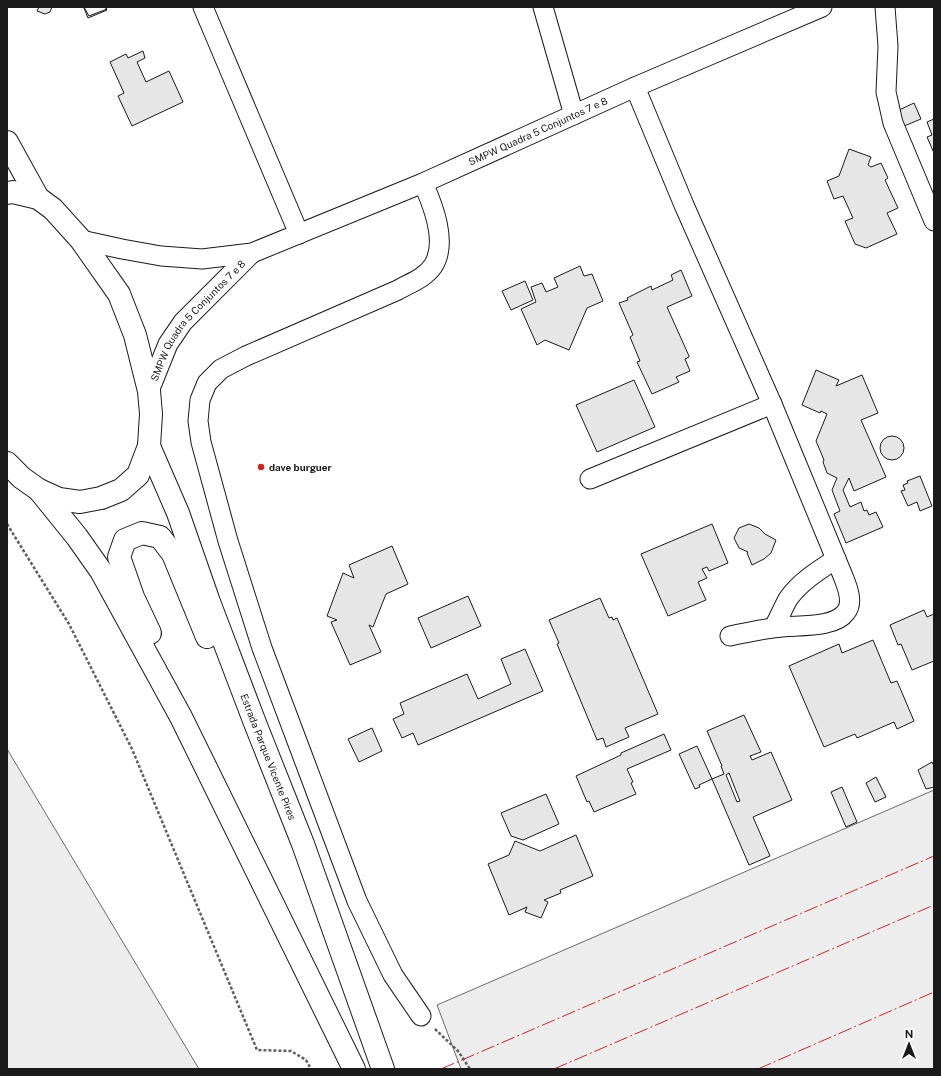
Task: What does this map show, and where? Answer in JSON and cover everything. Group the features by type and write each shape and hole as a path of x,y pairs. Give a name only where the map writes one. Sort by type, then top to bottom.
{"main road":[{"path":"7,142 38,198"},
{"path":"7,193 13,192 38,198 53,209 81,240 119,294 135,335 149,392 151,414 149,446 138,475 121,490 101,498 80,502 59,499 39,490 22,478 7,463"},
{"name":"Estrada Parque Vicente Pires","path":"149,446 178,513 209,602 303,844 383,1069"},
{"path":"39,490 77,537 101,571 181,717 354,1069"},
{"path":"181,717 174,687 163,658 133,597 119,557 125,540 142,533 160,537 173,554 226,684 239,711 246,718 255,723"}],"street":[{"path":"203,7 299,234"},
{"path":"543,7 574,115"},
{"name":"SMPW Quadra 5 Conjuntos 7 e 8","path":"81,240 161,256 202,259 252,253 423,183 635,87 822,7"},
{"path":"885,7 888,46 886,92 893,123 934,221"},
{"path":"635,87 684,205 772,404 849,594 849,606 847,611 839,619 818,624 774,627 730,636"},
{"path":"421,1016 392,975 357,901 303,758 262,648 228,541 201,442 198,421 200,400 207,383 222,369 246,356 398,290 422,278 433,266 437,255 439,239 432,204 423,183"},
{"name":"SMPW Quadra 5 Conjuntos 7 e 8","path":"149,392 168,344 183,322 252,253"},
{"path":"590,479 772,404"},
{"path":"774,627 788,600 797,588 811,576 836,559"}],"path":[{"path":"7,524 69,624 132,749 258,1050 291,1051 306,1060 311,1069"},
{"path":"421,1016 458,1051 470,1069"}],"shaded area":[{"path":"7,749 199,1069 7,1069"},
{"path":"934,790 934,1069 461,1069 437,1005"}],"building":[{"path":"39,7 52,7 50,12 45,14 37,11"},
{"path":"82,7 105,7 107,10 88,18 84,8"},
{"path":"84,7 105,7 107,9 89,16"},
{"path":"143,51 145,58 137,62 146,82 169,71 183,102 132,126 118,96 124,93 110,62 126,54 128,58"},
{"path":"914,103 921,119 904,126 897,111"},
{"path":"934,119 934,153 927,137 932,135 927,122"},
{"path":"849,149 871,157 868,165 871,167 881,163 888,178 885,180 898,208 887,213 897,234 866,248 855,244 845,221 853,218 843,196 834,199 827,181 839,176"},
{"path":"580,266 584,276 592,274 603,301 587,308 569,350 545,340 537,345 521,309 536,302 531,287 542,283 546,292 558,287 554,278"},
{"path":"681,270 692,296 667,307 689,356 685,359 690,371 676,377 679,382 652,394 637,362 640,361 630,337 633,335 619,303 628,300 627,298 651,286 652,290 673,280 671,275"},
{"path":"525,281 533,300 511,310 502,291"},
{"path":"816,370 839,380 836,386 862,375 878,413 861,420 886,477 854,491 849,478 843,490 850,507 861,502 864,511 867,510 869,515 876,512 883,527 846,543 834,514 840,511 832,490 837,478 827,473 823,462 824,460 816,441 827,414 821,411 820,413 802,405"},
{"path":"634,380 655,427 597,452 576,405"},
{"path":"892,436 901,439 904,448 901,457 892,460 883,457 880,448 883,439"},
{"path":"920,476 932,506 920,511 917,502 908,506 901,491 905,490 903,485 908,483 907,481"},
{"path":"712,524 728,563 709,571 707,567 702,569 707,578 698,582 706,600 668,616 641,554"},
{"path":"749,524 759,528 765,534 776,540 771,553 764,559 752,565 747,553 748,552 739,548 734,538 739,528"},
{"path":"392,546 408,584 386,594 373,627 369,625 381,652 350,665 331,622 337,620 327,616 343,573 354,578 349,565"},
{"path":"468,596 481,626 431,648 418,618"},
{"path":"600,598 609,618 612,617 613,620 617,618 658,714 625,728 629,737 606,747 603,738 597,740 557,644 559,643 549,620"},
{"path":"924,610 927,617 934,614 934,661 912,670 901,644 898,645 890,625"},
{"path":"873,640 891,683 897,681 914,721 897,729 894,722 857,738 855,734 824,747 789,666 839,644 842,653"},
{"path":"525,649 543,691 418,745 413,733 402,738 393,719 404,714 400,703 467,674 478,699 511,684 501,659"},
{"path":"744,715 761,752 750,756 752,760 771,752 792,800 753,817 770,856 749,865 712,779 724,774 707,731","holes":["729,773 740,801 737,802 726,775"]},
{"path":"372,728 382,751 359,762 348,739"},
{"path":"664,734 671,750 627,769 633,782 631,783 636,794 594,812 589,801 587,802 576,776 621,755 621,753"},
{"path":"697,746 712,779 699,785 700,787 695,789 679,754"},
{"path":"932,762 934,766 934,787 926,789 918,770"},
{"path":"876,777 886,797 875,802 866,783"},
{"path":"842,787 857,822 846,827 831,792"},
{"path":"546,794 559,824 523,840 511,836 501,813"},
{"path":"576,835 593,876 560,890 561,893 544,900 548,902 541,918 525,912 527,907 509,915 488,864 509,855 515,841 540,851"}],"power":[{"path":"441,1069 934,856"},
{"path":"554,1069 934,905"},
{"path":"758,1069 934,992"}],"place":[{"name":"dave burguer","path":"261,467"}]}
